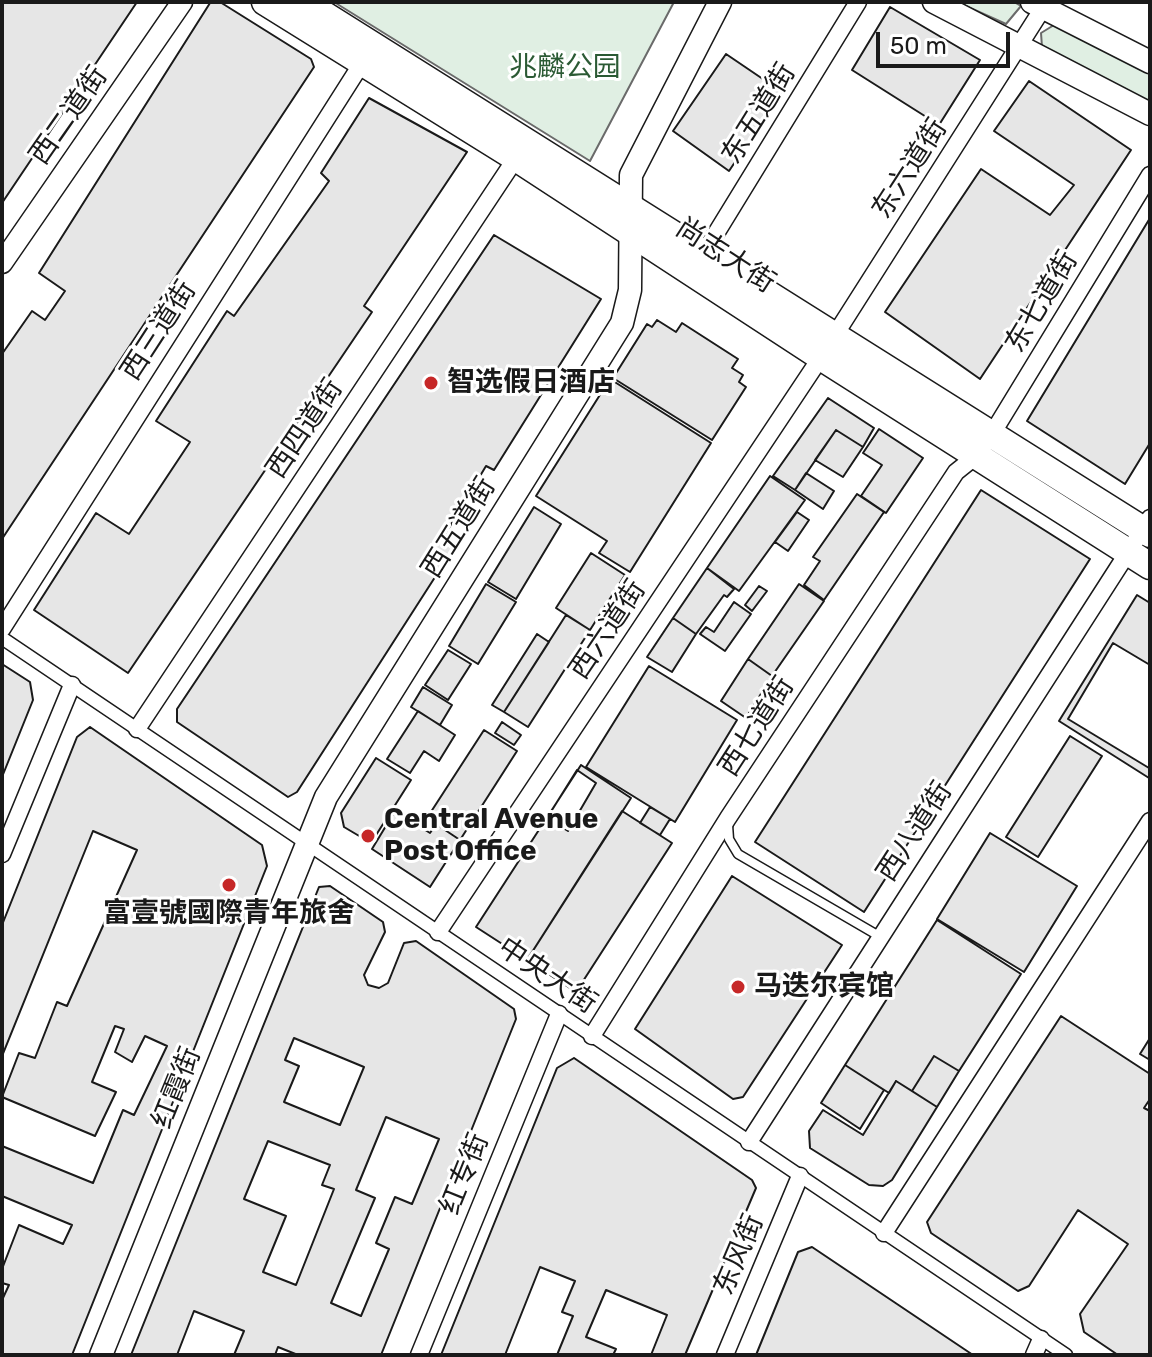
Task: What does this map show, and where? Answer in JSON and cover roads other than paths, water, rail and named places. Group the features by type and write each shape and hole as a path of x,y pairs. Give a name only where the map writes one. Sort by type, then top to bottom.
{"main road":[{"name":"尚志大街","path":"265,2 516,158 632,235 827,346 984,445 1150,566"},
{"name":"尚志大街","path":"304,2 704,253 827,346"},
{"name":"西五道街","path":"308,844 326,797 622,323 630,290 631,175 720,2"},
{"path":"934,2 1150,114"},
{"path":"1037,5 1150,62"},
{"name":"尚志大街","path":"984,445 1148,527"},
{"name":"红霞街","path":"101,1355 308,844"}],"street":[{"name":"西二道街","path":"2,263 182,2"},
{"name":"东五道街","path":"704,253 858,2"},
{"name":"东六道街","path":"827,346 1019,47 1037,5"},
{"name":"西三道街","path":"2,629 362,63"},
{"name":"西四道街","path":"137,729 516,158"},
{"name":"东七道街","path":"984,445 1150,175"},
{"name":"西六道街","path":"438,932 827,346"},
{"name":"西七道街","path":"592,1036 728,818 956,472 984,445"},
{"name":"西八道街","path":"749,1142 1128,552 1148,527"},
{"name":"中央大街","path":"2,638 1066,1355"},
{"path":"2,854 72,685"},
{"path":"884,1233 1150,821"},
{"name":"红专街","path":"419,1355 559,1014"},
{"name":"东风街","path":"725,1355 800,1176"},
{"path":"1034,1355 1041,1339"}],"lane":[{"path":"728,818 729,839 738,854 879,936"}],"place":[{"name":"智选假日酒店","path":"431,383"},
{"name":"Central Avenue Post Office","path":"368,836"},
{"name":"富壹號國際青年旅舍","path":"229,885"},
{"name":"马迭尔宾馆","path":"738,987"}],"park label":[{"name":"兆麟公园","path":"565,68"}]}
